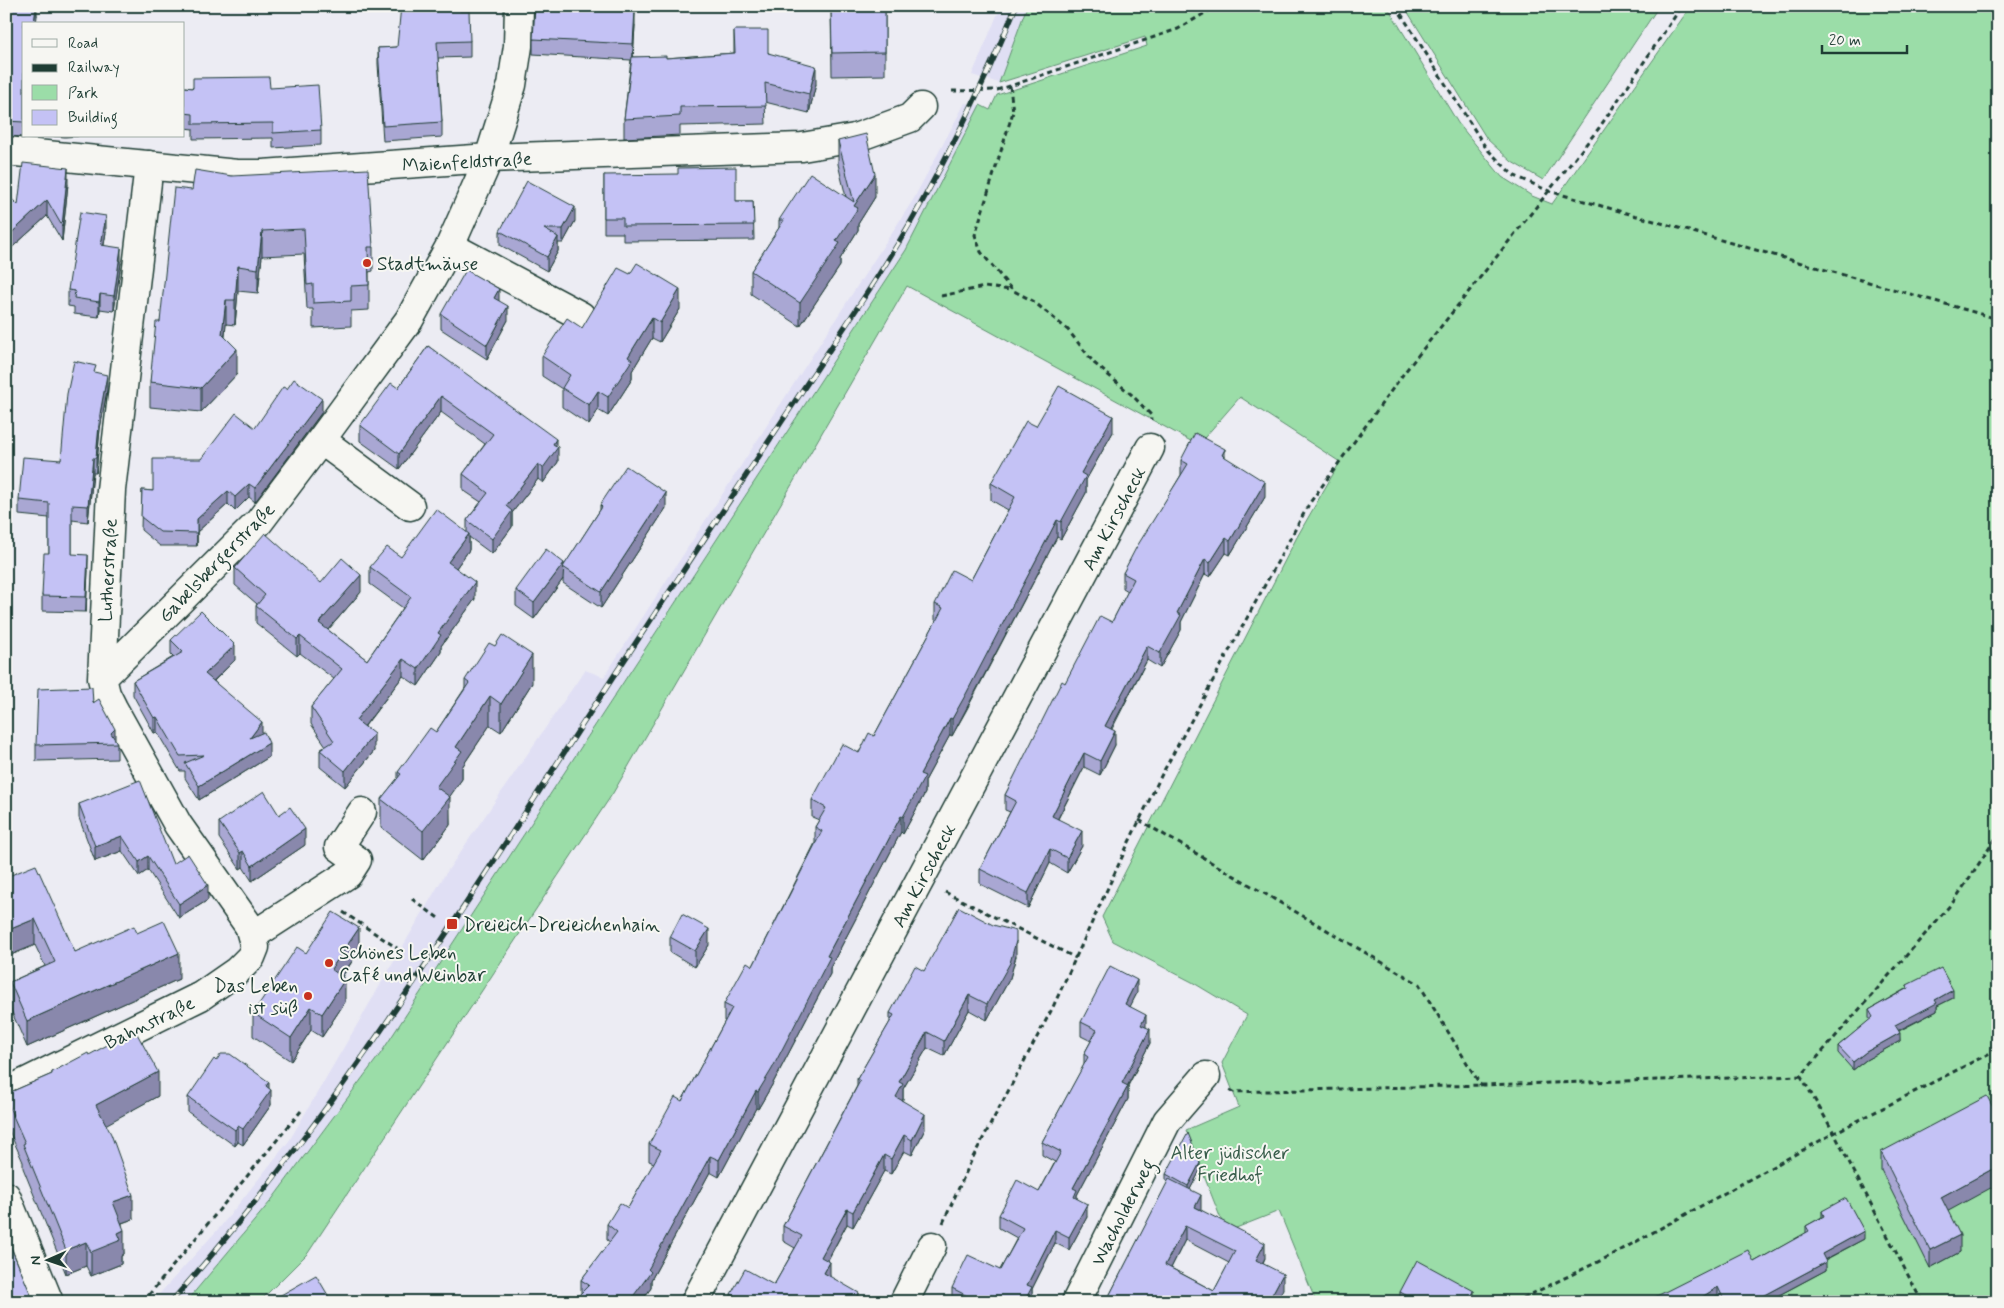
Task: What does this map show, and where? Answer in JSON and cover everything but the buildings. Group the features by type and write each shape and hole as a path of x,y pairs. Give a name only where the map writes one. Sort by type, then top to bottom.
{"street":[{"name":"Gabelsbergerstraße","path":"102,678 259,522 322,440 409,320 450,246 489,158 512,85 518,46 519,6"},
{"name":"Maienfeldstraße","path":"6,151 237,174 263,174 489,158 802,147 855,138 910,118 920,107"},
{"name":"Lutherstraße","path":"149,165 111,490 102,678 106,694 113,708 178,825 249,926 252,936"},
{"path":"450,246 581,316"},
{"path":"322,440 410,506"},
{"name":"Am Kirscheck","path":"695,1302 1150,448"},
{"path":"252,936 315,893 348,874 357,860 339,847 362,812"},
{"name":"Bahnstraße","path":"6,1092 201,996 237,970 251,957 254,947 252,936"},
{"name":"Wacholderweg","path":"1076,1302 1167,1121 1206,1076"},
{"path":"6,1196 49,1302"},
{"path":"904,1302 932,1246"}],"path":[{"path":"952,90 997,90 1010,86 1178,29 1217,6"},
{"path":"1396,6 1486,148 1513,175 1549,191 1998,319"},
{"path":"932,1246 972,1160 1052,1009 1139,820 1309,504 1404,373 1599,128 1682,6"},
{"path":"1010,86 1013,112 975,235 981,252 1012,290 1033,302 1068,330 1094,363 1132,395 1151,415 1150,448"},
{"path":"941,296 984,287 1012,290"},
{"path":"1139,820 1418,984 1481,1086"},
{"path":"1206,1076 1234,1092 1801,1076 1954,901 1998,835"},
{"path":"920,880 1076,958"},
{"path":"315,893 397,948"},
{"path":"412,898 441,920"},
{"path":"1515,1302 1610,1256 1834,1133 1998,1049"},
{"path":"1801,1076 1834,1133 1922,1302"},
{"path":"143,1302 301,1111"}],"shaded area":[{"path":"1001,6 1027,6 999,83 972,75"},
{"path":"965,103 980,105 906,250 381,1053 270,1202 186,1302 152,1302 221,1226 289,1141 444,876 585,670 604,677 913,200"}],"green space":[{"name":"Alter jüdischer Friedhof","path":"1027,6 1387,6 1458,123 1502,177 1532,196 1552,204 1691,6 1998,6 1998,1302 1316,1302 1279,1211 1226,1232 1186,1130 1239,1107 1222,1063 1247,1015 1192,982 1113,941 1102,917 1297,537 1340,462 1240,397 1198,445 907,286 613,793 308,1253 259,1302 186,1302 270,1202 381,1053 906,250 980,105 990,110 997,95 1147,46 1145,37 999,83"},
{"path":"1404,6 1659,6 1543,180 1512,162 1487,139"}],"railway":[{"path":"171,1302 236,1226 298,1146 414,983 863,299 914,217 941,167 986,76 1016,6"}],"place":[{"name":"Stadtmäuse","path":"367,263"},
{"name":"Dreieich-Dreieichenhain","path":"452,924"},
{"name":"Schönes Leben Café und Weinbar","path":"329,963"},
{"name":"Das Leben ist süß","path":"308,996"}]}
